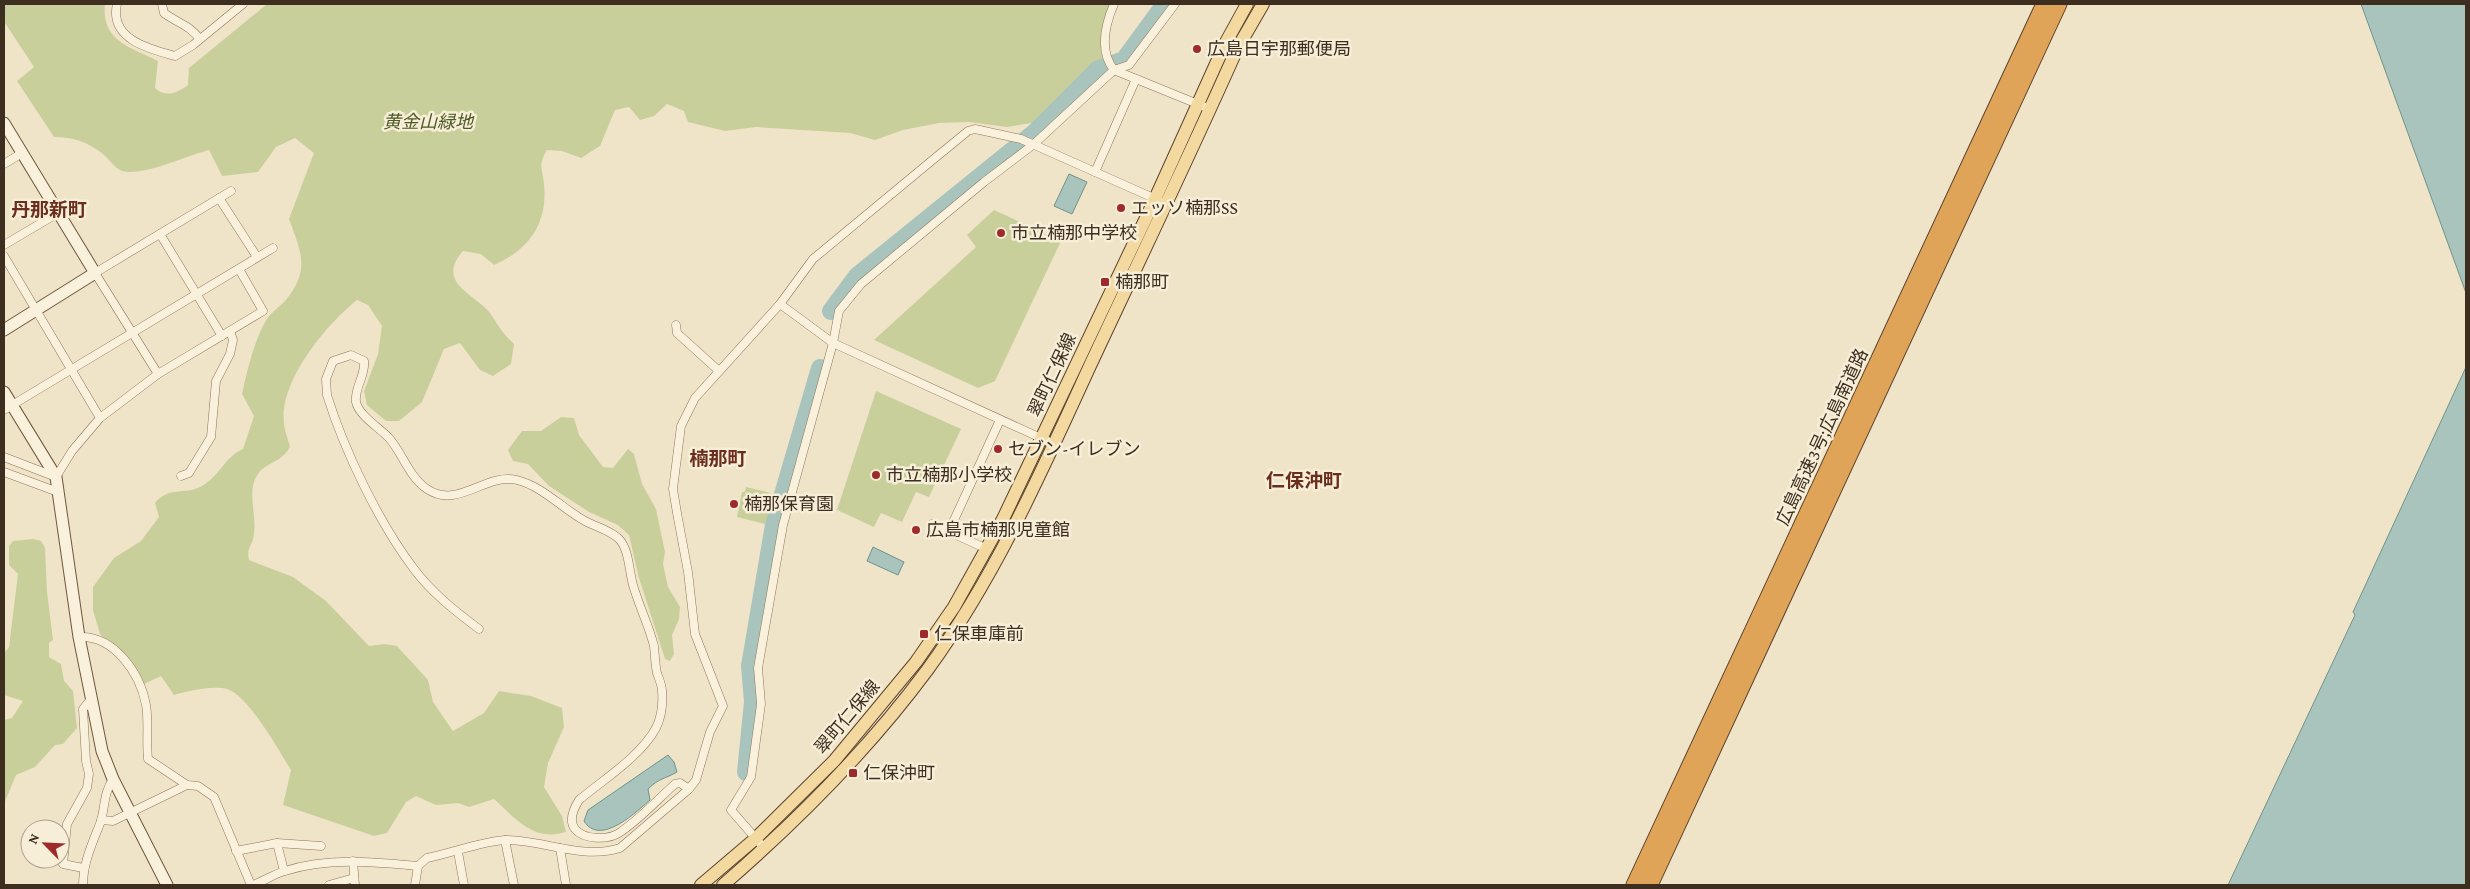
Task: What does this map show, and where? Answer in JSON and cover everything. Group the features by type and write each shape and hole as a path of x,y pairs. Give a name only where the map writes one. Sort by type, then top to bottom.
{"highway":[{"path":"1997,103 2034,4"},
{"name":"広島高速3号;広島南道路","path":"1634,885 2044,4"},
{"name":"広島高速3号;広島南道路","path":"1650,885 2059,4"},
{"path":"1960,218 1998,148 2067,4"}],"main road":[{"name":"翠町仁保線","path":"723,885 765,849 818,798 883,725 928,669 969,608 1016,525 1054,444 1161,201 1198,104 1225,44 1247,4"},
{"name":"翠町仁保線","path":"700,885 756,839 834,761 916,662 954,607 987,549 1161,201 1210,109 1237,49 1262,4"}],"street":[{"path":"117,4 115,13 118,29 135,42 151,50 176,56 243,4"},
{"path":"162,4 164,13 176,21 190,26 200,39"},
{"path":"1114,4 1103,45 1107,62 1114,70 1210,109"},
{"path":"765,849 731,810 751,777 762,704 758,668 783,525 839,311 861,284 1032,143 1114,70 1129,65 1175,4"},
{"path":"1095,172 1136,79"},
{"path":"4,123 158,374"},
{"path":"415,885 418,866 427,858 505,840 560,848 609,852 620,848 689,789 696,780 710,732 723,706 695,634 688,572 674,489 681,426 695,398 780,304 814,259 968,131 975,129 1021,138 1161,201"},
{"path":"4,164 22,153"},
{"path":"4,330 231,191"},
{"path":"219,198 257,258"},
{"path":"4,245 58,213"},
{"path":"160,234 222,336"},
{"path":"8,408 273,248"},
{"path":"4,256 100,418"},
{"path":"56,477 72,451 100,418 158,374 263,311 239,268"},
{"path":"780,304 832,343 1054,444"},
{"path":"676,325 677,333 719,370"},
{"path":"181,476 189,473 210,437 216,381 230,354 233,340 230,331"},
{"path":"479,629 451,609 414,569 370,498 327,394 326,379 333,361 350,355 364,361 365,369 356,394 356,403 363,413 400,451 417,481 429,490 446,496 464,494 490,482 507,478 519,480 539,490 584,521 609,532 619,539 625,549 633,585 654,646 657,671 662,688 663,706 656,727 638,751 579,800 574,808 572,819 575,829 585,836 605,838 618,834 675,784 680,783 689,789"},
{"path":"4,392 8,408 56,477 79,637 102,751 129,812 167,885"},
{"path":"949,531 1000,420"},
{"path":"4,457 56,477"},
{"path":"4,472 58,492"},
{"path":"932,524 987,549"},
{"path":"79,637 93,636 104,641 114,649 136,676 146,706 148,759 187,785 198,786 214,797 252,885 284,871 308,866 352,861 418,866"},
{"path":"83,868 63,864 64,834 67,824 87,788 89,774 83,709 91,699"},
{"path":"872,716 883,725"},
{"path":"83,885 83,868 101,820 106,794 113,779"},
{"path":"101,820 112,820 187,785"},
{"path":"505,840 514,885"},
{"path":"236,851 276,843 321,846"},
{"path":"276,843 284,871"},
{"path":"560,848 566,885"},
{"path":"458,852 464,885"},
{"path":"329,885 355,882 352,861"}],"green space":[{"name":"黄金山緑地","path":"5,4 105,4 105,16 108,27 113,35 128,47 158,61 155,88 167,94 176,92 188,85 189,68 267,4 1112,4 1101,47 1103,65 1093,71 1064,102 1037,122 1007,127 969,122 939,123 903,130 875,140 850,133 756,127 725,131 688,122 684,111 667,104 654,116 640,120 629,107 615,110 600,146 581,158 562,151 547,150 542,163 544,183 543,210 534,233 527,243 507,259 494,265 481,254 463,251 456,262 453,272 455,280 460,287 490,313 514,344 511,364 493,376 480,370 460,343 444,349 422,402 399,421 386,421 367,405 364,391 378,354 382,326 368,305 357,300 332,324 307,355 289,390 284,407 284,424 290,447 282,456 261,470 255,481 252,495 255,526 248,552 249,560 293,577 326,601 369,646 385,644 397,646 428,680 433,702 453,731 484,713 499,691 531,696 562,708 564,727 548,763 544,787 562,816 566,832 544,834 526,827 494,799 469,807 458,803 436,805 416,796 406,802 387,833 374,836 283,805 291,770 262,725 244,702 236,694 221,688 200,689 174,695 161,676 144,684 123,656 100,634 93,610 93,587 114,558 141,541 159,517 155,503 166,494 194,489 207,483 231,457 243,449 254,416 242,394 248,367 260,332 266,321 293,290 301,270 300,251 289,219 314,153 295,138 276,147 258,172 222,176 209,150 151,169 128,172 120,170 103,154 86,143 74,139 54,137 17,81 34,67 5,23"},
{"path":"994,210 1061,241 995,381 978,388 874,340 976,247 967,235"},
{"path":"876,391 961,429 929,497 916,492 902,522 881,513 874,527 837,510"},
{"path":"561,417 574,418 579,435 603,467 613,468 628,449 634,454 642,484 656,509 665,552 663,564 668,587 680,607 679,619 672,635 674,654 670,661 665,659 639,578 629,535 618,525 589,512 549,486 528,464 513,461 508,450 522,431 541,431"},
{"path":"746,487 775,494 765,524 737,517 742,492 745,492"},
{"path":"33,539 41,541 45,548 47,592 53,640 49,643 49,657 61,664 64,681 73,691 77,728 63,744 55,745 35,767 16,775 4,804 4,720 12,718 23,701 4,695 4,653 9,647 18,574 9,565 9,546 13,541"}],"water":[{"path":"2361,4 2466,4 2466,293"},
{"path":"1069,174 1087,182 1072,214 1054,206"},
{"path":"2466,367 2466,885 2228,885 2355,615 2353,612"},
{"path":"873,547 904,562 898,575 867,561"},
{"path":"668,755 674,762 677,772 652,785 648,789 650,800 636,812 618,825 608,829 599,830 591,828 584,821 588,810"}],"waterway":[{"path":"831,311 857,276 1034,133 1097,70 1124,60 1165,4"},
{"path":"746,772 753,702 750,666 774,525 820,368"}],"place":[{"name":"広島日宇那郵便局","path":"1197,49"},
{"name":"エッソ楠那SS","path":"1121,208"},
{"name":"市立楠那中学校","path":"1001,233"},
{"name":"楠那町","path":"1105,282"},
{"name":"セブン-イレブン","path":"998,449"},
{"name":"市立楠那小学校","path":"876,475"},
{"name":"楠那保育園","path":"734,504"},
{"name":"広島市楠那児童館","path":"916,530"},
{"name":"仁保車庫前","path":"924,634"},
{"name":"仁保沖町","path":"853,773"}],"district":[{"name":"丹那新町","path":"49,209"},
{"name":"楠那町","path":"718,458"},
{"name":"仁保沖町","path":"1304,480"}]}
